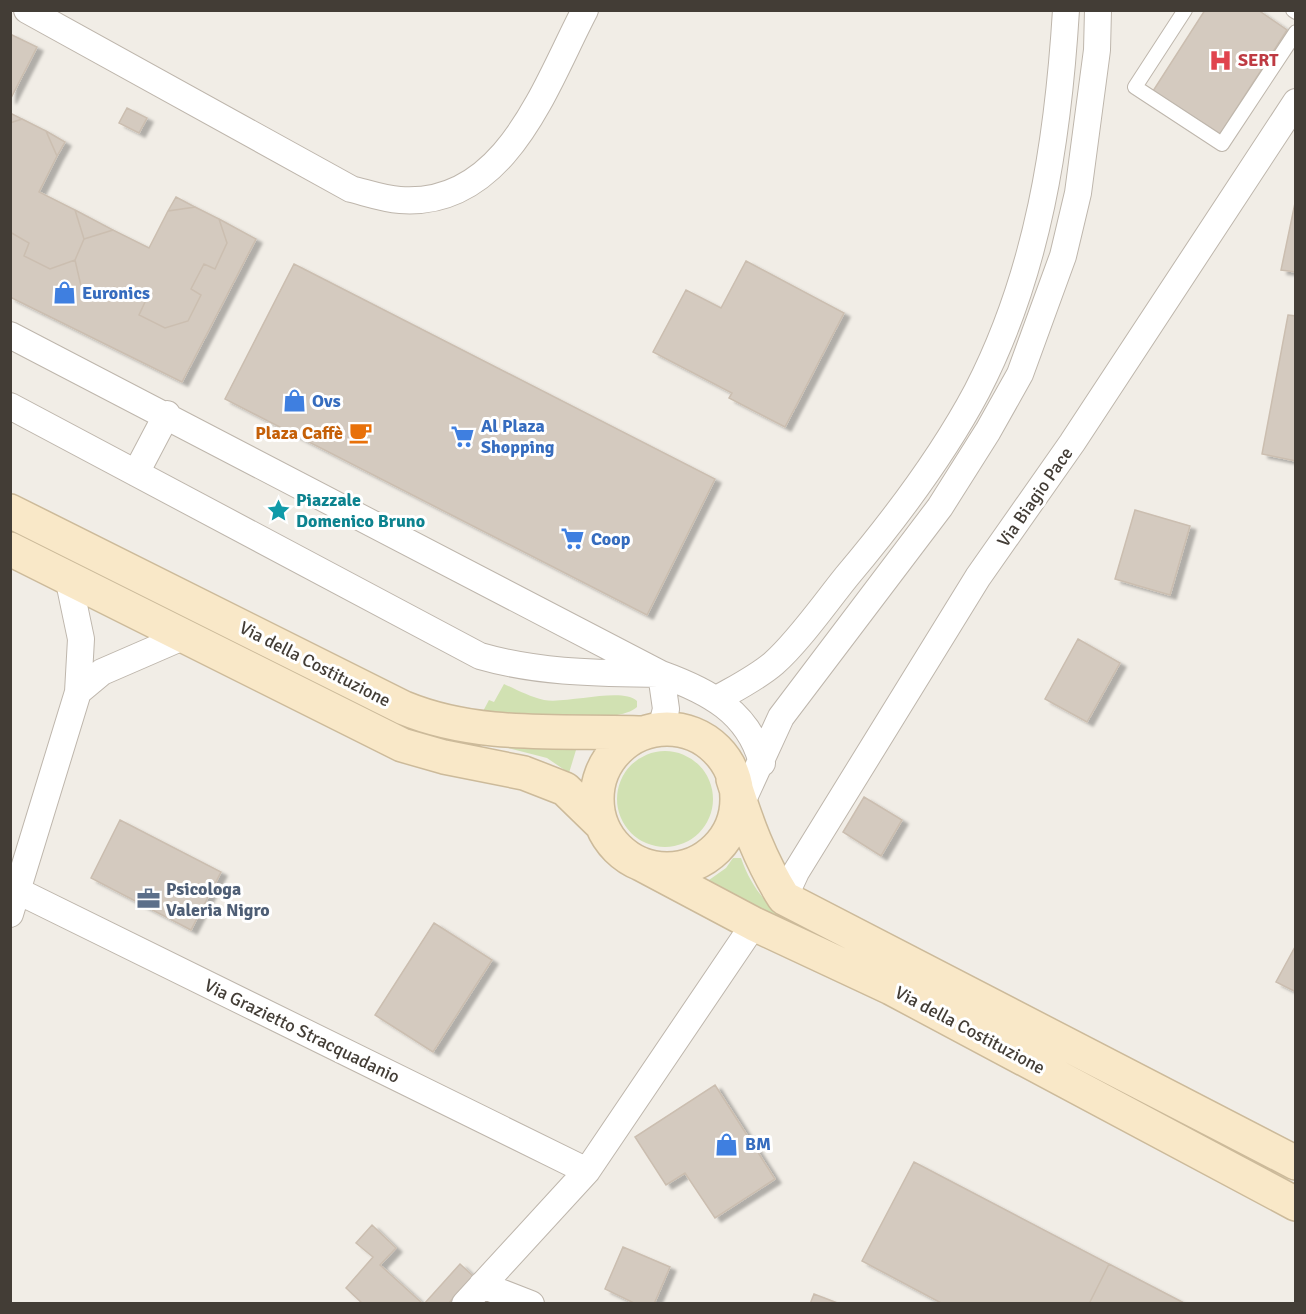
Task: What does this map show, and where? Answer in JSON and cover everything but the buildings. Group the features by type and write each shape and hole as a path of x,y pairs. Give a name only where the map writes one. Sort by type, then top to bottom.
{"main road":[{"name":"Via della Costituzione","path":"10,511 394,703 436,721 473,729 657,724"},
{"name":"Via della Costituzione","path":"10,549 402,745 444,757 524,773 565,789 602,825"},
{"path":"736,801 726,836 714,851 698,862 679,868 659,869 641,864 624,855 611,841 602,825 597,807 598,788 603,770 613,754 627,741 657,724 698,736 713,747 725,762 736,801 767,871 784,898"},
{"name":"Via della Costituzione","path":"641,864 754,924 891,988 1296,1204"},
{"name":"Via della Costituzione","path":"784,898 1296,1163"}],"street":[{"path":"27,10 351,189 400,201 437,197 460,189 492,169 516,141 585,10"},
{"path":"657,724 679,701 710,695 766,669 782,654 876,542 940,452 976,391 1009,318 1033,243 1052,161 1062,76 1066,10"},
{"path":"736,801 762,763 781,717 940,507 988,431 1020,374 1064,256 1078,193 1096,62 1098,10"},
{"name":"Via Biagio Pace","path":"784,898 796,872 978,577 1072,443 1296,102"},
{"path":"10,335 167,414 661,674 710,695 734,712 749,730 762,763"},
{"path":"10,406 480,656 513,666 571,673 661,674"},
{"path":"136,473 167,414"},
{"path":"14,902 78,692 81,639 68,576"},
{"path":"78,692 102,672 185,636"},
{"path":"657,724 661,674"},
{"name":"Via Grazietto Stracquadanio","path":"14,902 587,1171"},
{"path":"473,1294 587,1171 754,924"},
{"path":"473,1294 531,1304"}],"lane":[{"path":"1185,10 1135,87 1222,144 1296,32"}],"green space":[{"path":"504,684 544,700 620,696 630,697 637,701 637,707 626,713 587,718 481,715 489,700 494,702"},
{"path":"508,748 576,750 569,773 547,758"},
{"path":"665,751 683,755 699,765 709,781 713,799 709,817 699,833 683,843 665,847 647,843 631,833 621,817 617,799 621,781 631,765 647,755"},
{"path":"733,858 741,858 751,881 764,899 801,929 711,885 709,880 726,868"}],"place":[{"name":"SERT","path":"1220,60"},
{"name":"Euronics","path":"64,293"},
{"name":"Ovs","path":"294,401"},
{"name":"Plaza Caffè","path":"361,433"},
{"name":"Al Plaza Shopping","path":"463,436"},
{"name":"Piazzale Domenico Bruno","path":"278,510"},
{"name":"Coop","path":"573,539"},
{"name":"Psicologa Valeria Nigro","path":"148,899"},
{"name":"BM","path":"727,1144"}]}
